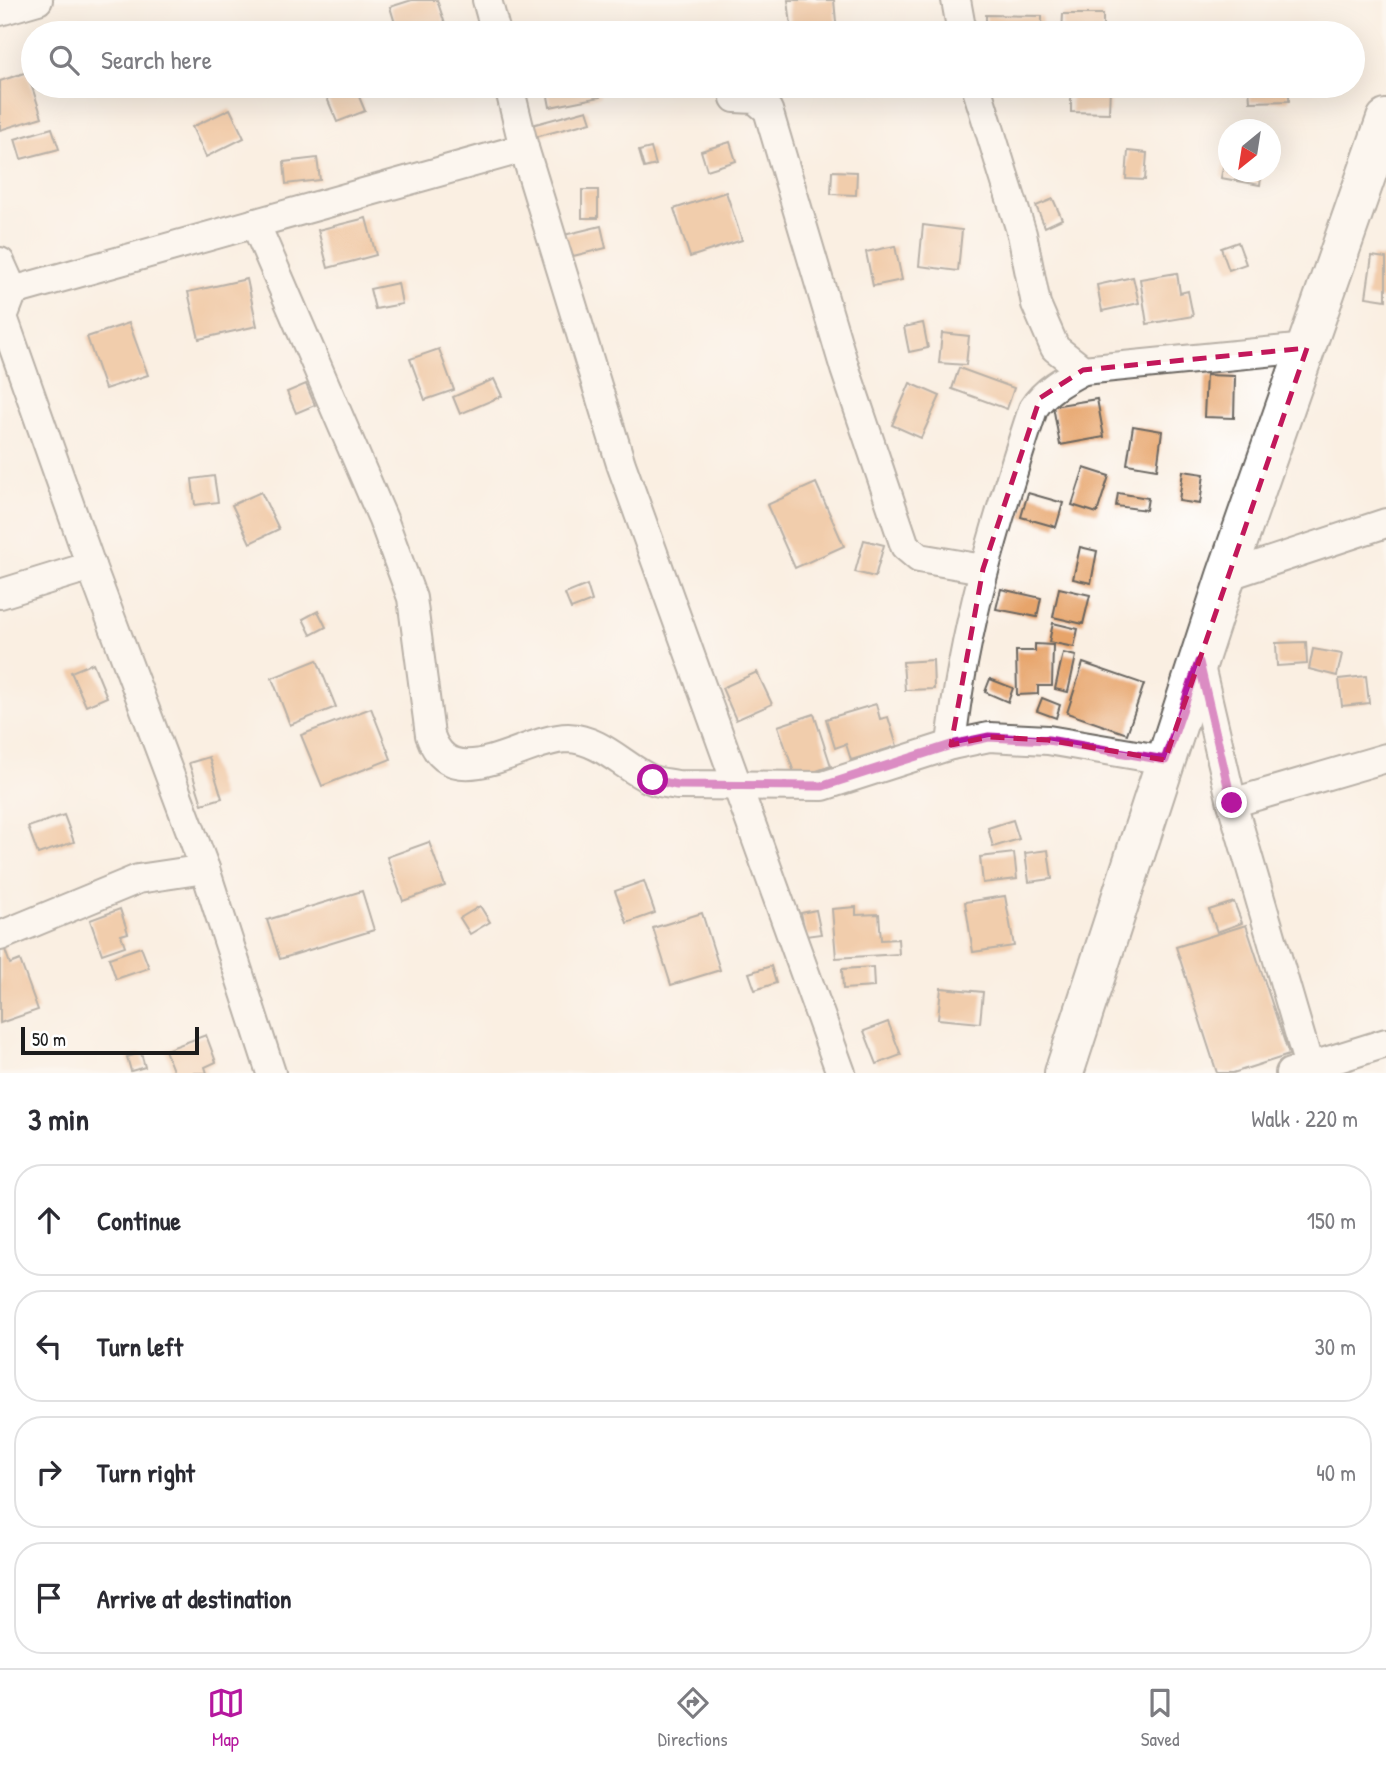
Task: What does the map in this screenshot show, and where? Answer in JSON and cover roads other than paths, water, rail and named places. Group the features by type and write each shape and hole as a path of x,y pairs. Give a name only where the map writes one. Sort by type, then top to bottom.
{"main road":[{"path":"1064,1073 1226,576 1386,119"}],"street":[{"path":"0,11 38,0"},
{"path":"487,0 493,21"},
{"path":"956,0 960,21"},
{"path":"512,98 524,148 621,464 841,1073"},
{"path":"735,98 755,99 768,110 845,369 905,546 919,558 983,569"},
{"path":"980,98 1023,234 1036,304 1055,348 1083,370"},
{"path":"13,291 524,148"},
{"path":"255,223 383,519 412,598 424,695 435,750 463,766 477,765 544,742 569,738 604,750 653,780 677,785 739,786 823,786 951,745 989,737 1048,740 1165,760"},
{"path":"0,262 13,291 3,317 91,566 205,869 271,1073"},
{"path":"951,745 956,695 983,569 1033,409 1040,398 1058,383 1083,370 1307,348"},
{"path":"1226,576 1386,523"},
{"path":"0,594 91,566"},
{"path":"1199,662 1232,803 1304,1071 1386,1043"},
{"path":"1232,803 1386,758"},
{"path":"0,936 138,879 205,869"}]}
